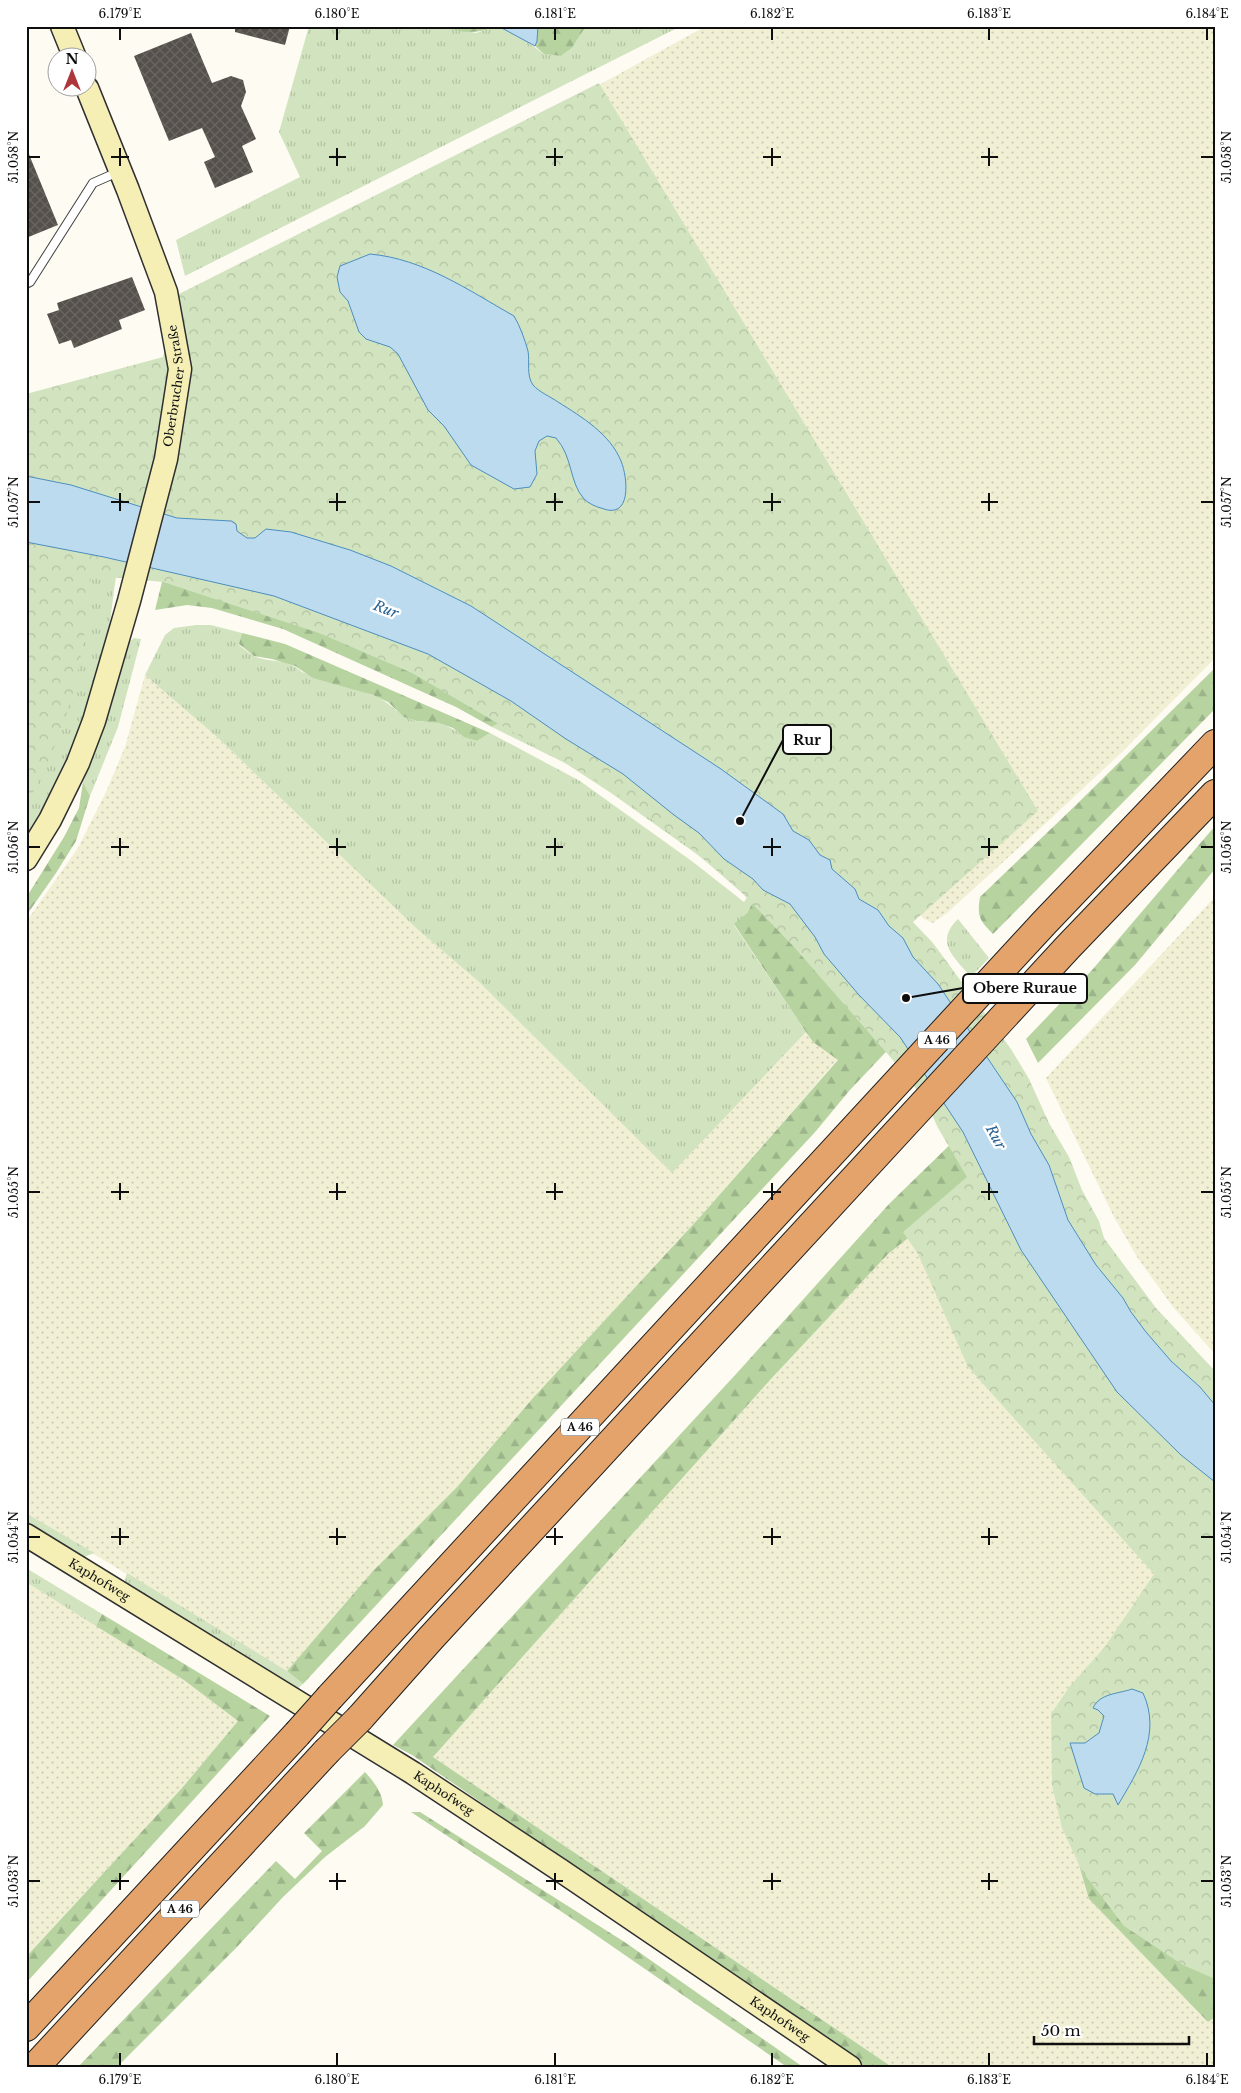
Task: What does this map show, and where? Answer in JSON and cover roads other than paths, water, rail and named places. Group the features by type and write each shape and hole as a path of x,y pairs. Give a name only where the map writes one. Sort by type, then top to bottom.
{"highway":[{"name":"A 46","path":"26,2027 1044,923 1215,744"},
{"name":"A 46","path":"35,2067 326,1752 360,1718 1068,947 1215,794"}],"main road":[{"path":"62,26 71,48"},
{"name":"Oberbrucher Straße","path":"26,859 50,820 78,763 94,721 129,601 166,459 180,369 166,292 91,98"},
{"name":"Kaphofweg","path":"26,1535 291,1696 413,1773 560,1870 850,2067"}],"lane":[{"path":"26,284 30,282 93,183 120,171"}],"water":[{"path":"498,26 538,26 535,46"},
{"path":"370,254 409,262 427,269 462,286 514,316 528,351 529,373 533,385 603,434 616,451 623,468 626,487 623,503 618,509 611,510 599,507 584,499 576,485 565,453 556,438 547,436 539,441 535,451 537,474 530,487 514,489 471,465 444,426 428,410 398,354 390,347 366,339 359,332 348,301 340,292 337,277 340,266"},
{"path":"26,476 71,485 177,518 231,521 236,524 237,531 247,538 255,538 266,529 291,532 350,550 391,566 471,606 721,769 783,814 793,831 809,840 820,855 830,860 832,869 855,889 859,899 878,910 889,926 903,938 913,957 938,984 1017,1102 1031,1134 1049,1165 1068,1220 1096,1265 1123,1298 1146,1332 1171,1361 1200,1387 1215,1405 1215,1482 1181,1455 1117,1392 1021,1250 963,1132 900,1037 859,995 824,954 815,937 790,904 763,890 753,879 724,859 699,833 623,774 566,739 511,701 428,654 274,596 104,557 26,542"},
{"path":"1132,1689 1143,1693 1148,1708 1149,1737 1140,1765 1118,1805 1113,1794 1095,1794 1084,1788 1070,1743 1085,1743 1099,1733 1104,1716 1093,1708 1100,1699"}],"place":[{"name":"Rur","path":"740,821"},
{"name":"Obere Ruraue","path":"906,998"}]}
